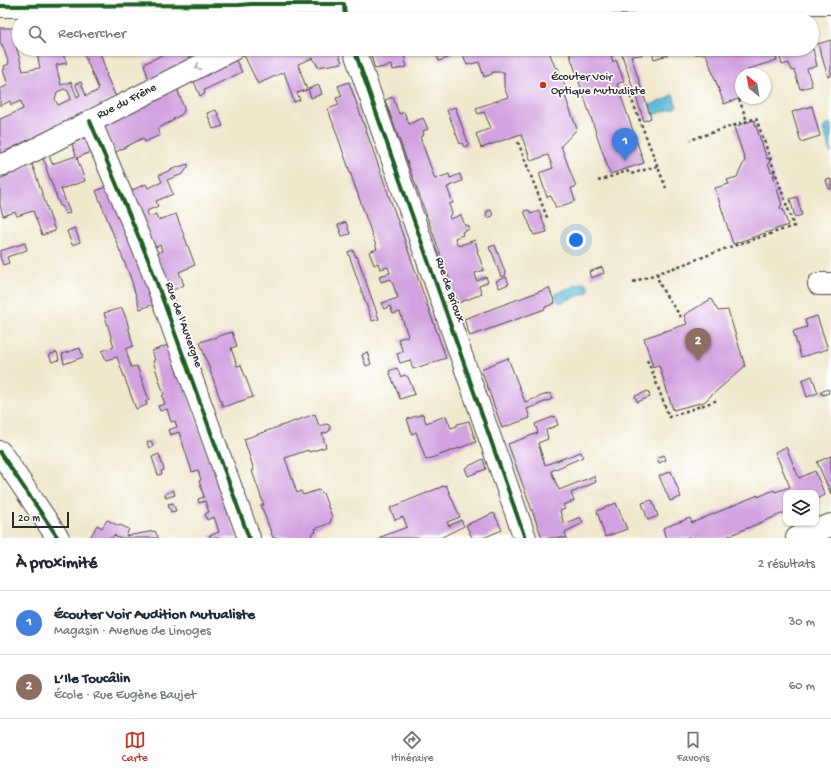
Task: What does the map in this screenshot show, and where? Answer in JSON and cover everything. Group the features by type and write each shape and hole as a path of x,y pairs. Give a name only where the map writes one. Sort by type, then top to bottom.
{"street":[{"path":"0,6 285,12 313,2 344,11 469,1 831,3"},
{"name":"Rue du Frêne","path":"0,166 11,162 219,56"},
{"name":"Rue de Brioux","path":"356,56 520,537"},
{"name":"Rue de l'Auvergne","path":"90,121 150,264 249,538"},
{"path":"0,452 58,538"},
{"path":"797,538 831,524"}],"path":[{"path":"626,84 666,188"},
{"path":"741,104 747,120"},
{"path":"633,282 727,248 794,226 756,118 690,140"},
{"path":"518,142 548,220"},
{"path":"598,181 627,171 631,174 657,166"},
{"path":"657,273 658,281 664,292 681,316"},
{"path":"647,360 669,417 718,400"}],"water":[{"path":"673,94 677,107 654,115 650,105 669,98 669,96"},
{"path":"828,124 831,124 831,154 823,129"},
{"path":"584,282 587,284 589,289 588,292 560,303 557,300 556,293"}],"building":[{"path":"0,28 12,28 12,56 19,56 23,71 40,68 37,56 64,56 67,63 56,65 61,85 71,82 77,97 80,95 75,84 81,82 86,96 99,90 85,56 101,56 107,74 106,75 116,97 0,154 0,119 23,109 21,101 11,105 10,101 0,106 0,89 8,85 3,70 5,69 4,66 9,64 2,44 0,45","holes":["64,89 68,91 71,99 58,105 55,99 57,92"]},
{"path":"831,40 831,76 828,77 819,47 819,44"},
{"path":"160,56 188,56 191,62 149,81 144,64"},
{"path":"244,56 340,56 342,63 318,67 313,58 298,64 307,90 297,93 300,100 294,102 284,72 258,84"},
{"path":"371,56 404,56 407,67 393,70 392,65 375,69"},
{"path":"437,56 453,56 439,61"},
{"path":"464,56 551,56 555,67 558,68 568,94 565,96 577,129 561,146 576,187 571,188 575,201 556,208 551,196 547,197 539,173 553,168 548,155 531,161 521,134 481,148 476,134 491,128 484,112 478,114 476,108 508,97 504,87 504,72 492,72 492,74 484,77 479,62 467,65"},
{"path":"570,56 611,56 613,62 616,60 624,81 617,84 644,163 610,174"},
{"path":"622,56 631,56 651,118 644,121"},
{"path":"653,56 664,56 654,59"},
{"path":"707,56 776,56 777,60 751,68 735,68 735,100 724,104"},
{"path":"780,56 815,56 817,66 807,69 812,86 800,89 794,70 792,71 789,63 782,65"},
{"path":"235,59 242,72 204,90 205,94 200,96 193,79"},
{"path":"349,82 446,358 413,369 410,360 400,363 397,354 403,352 398,339 408,336 400,312 393,314 390,306 384,309 382,303 398,298 391,279 381,282 379,276 390,273 388,267 380,269 378,263 374,265 369,252 377,249 328,109 339,105 336,98 342,96 338,86"},
{"path":"319,85 322,94 311,98 308,89"},
{"path":"177,88 184,108 181,115 157,129 160,135 145,142 143,138 114,153 104,127"},
{"path":"393,97 399,114 404,112 409,124 423,118 428,129 423,131 424,135 420,137 435,179 449,174 450,178 460,174 462,181 447,187 453,203 449,204 452,214 449,216 450,219 461,215 465,226 468,225 470,229 462,232 463,235 455,238 458,246 475,240 477,251 484,270 475,273 477,281 486,277 488,282 479,286 482,294 458,303 385,100"},
{"path":"812,106 820,136 801,142 792,112"},
{"path":"455,107 469,145 464,147 462,143 460,144 447,110"},
{"path":"216,110 223,126 213,129 207,113"},
{"path":"754,120 767,159 769,158 770,163 768,163 771,172 773,171 775,175 773,175 782,205 780,206 781,210 783,209 788,225 733,244 715,188 729,184 727,180 737,177 745,160 734,127"},
{"path":"91,134 97,149 77,158 85,181 61,189 70,213 65,214 62,206 60,206 43,159 49,155 52,164 76,156 72,144"},
{"path":"32,164 55,231 42,235 33,211 17,216 15,212 3,216 0,205 0,179"},
{"path":"188,164 188,167 183,174 167,180 173,194 156,201 158,206 147,211 149,217 156,214 158,220 176,214 195,265 179,272 184,285 169,292 156,254 162,251 160,245 154,248 130,191 146,184 148,188 162,182 159,175"},
{"path":"831,179 831,189 829,189 826,180"},
{"path":"112,184 157,303 140,309 130,276 96,191"},
{"path":"797,197 802,215 795,217 790,199"},
{"path":"491,210 493,216 487,218 487,211"},
{"path":"529,210 531,214 539,211 547,232 534,235 524,211"},
{"path":"346,222 350,234 342,236 338,225"},
{"path":"75,228 80,242 72,245 67,231"},
{"path":"25,243 27,250 7,257 9,263 3,265 0,257 0,251"},
{"path":"495,245 506,275 501,277 489,247"},
{"path":"353,250 356,257 357,256 379,319 372,321 348,252"},
{"path":"602,267 604,273 591,278 589,272"},
{"path":"506,277 509,284 499,288 496,281"},
{"path":"549,288 555,303 545,307 545,309 470,336 464,319"},
{"path":"711,299 718,311 728,310 745,366 704,402 673,410 659,365 653,367 644,338 687,324 684,315"},
{"path":"122,308 133,346 126,349 131,367 137,366 149,400 146,401 147,405 136,409 117,357 106,360 102,351 114,347 104,313"},
{"path":"817,316 828,349 801,357 793,331 807,327 805,320"},
{"path":"232,332 237,346 231,348 237,366 241,365 253,397 223,407 200,342"},
{"path":"171,344 237,538 210,538 209,536 219,532 214,517 207,520 205,514 209,512 205,501 199,503 198,499 204,497 199,481 201,480 198,470 192,472 179,432 170,435 168,430 177,427 175,421 171,422 167,409 160,411 158,406 165,404 162,396 164,395 153,361 155,360 152,351"},
{"path":"80,348 83,357 64,364 62,354"},
{"path":"57,352 59,360 52,362 49,355"},
{"path":"367,352 371,364 366,366 362,355"},
{"path":"508,358 525,402 550,393 552,399 527,409 530,418 502,428 481,369"},
{"path":"397,368 401,377 404,375 408,377 415,394 400,399 389,371"},
{"path":"812,376 818,393 807,397 802,380"},
{"path":"828,389 829,393 823,395 821,394 820,392"},
{"path":"648,391 650,397 637,402 635,396"},
{"path":"315,414 319,426 326,424 330,427 328,432 322,434 326,447 309,452 308,450 285,458 297,493 301,491 303,495 318,490 323,493 332,517 330,523 315,529 316,532 311,534 313,538 273,538 261,505 264,505 252,471 254,470 244,439"},
{"path":"423,414 426,423 446,416 451,428 457,426 457,424 469,421 476,442 426,460 416,432 412,434 407,419"},
{"path":"555,416 558,425 546,430 548,439 538,443 545,465 581,452 583,457 551,471 559,490 594,476 596,482 571,493 574,501 563,505 565,509 560,511 564,524 580,517 583,523 565,532 567,538 542,538 508,444 538,433 535,424"},
{"path":"151,441 153,446 149,448 147,442"},
{"path":"786,447 799,478 815,471 825,495 819,498 819,490 783,490 783,513 724,538 667,538 665,536 663,528 690,518 692,523 758,495 758,497 774,490 775,492 790,487 775,452"},
{"path":"159,454 164,470 161,471 162,474 158,475 152,457"},
{"path":"664,455 666,460 659,463 657,458"},
{"path":"831,456 831,494 817,462"},
{"path":"483,459 486,469 468,476 465,468"},
{"path":"671,471 681,497 670,501 659,476"},
{"path":"446,485 460,517 447,522 449,526 461,520 464,526 440,538 378,538 407,527 403,517 395,520 390,508"},
{"path":"173,490 175,495 166,498 165,494"},
{"path":"652,500 658,516 648,520 642,503"},
{"path":"173,503 176,511 171,512 168,504"},
{"path":"616,503 627,529 605,537 597,511"},
{"path":"494,513 502,530 483,538 472,538 466,525"},
{"path":"107,520 129,529 126,536 155,531 158,538 118,538 114,535 112,538 90,538 97,525 102,528"}],"cycle path":[{"path":"0,6 344,4 345,12"},
{"path":"356,56 525,538"},
{"path":"90,121 150,264 249,538"},
{"path":"0,452 58,538"}],"place":[{"name":"Écouter Voir Optique Mutualiste","path":"543,85"},
{"name":"Écouter Voir Audition Mutualiste","path":"625,161"},
{"name":"L’Ile Toucâlin","path":"698,361"}]}
